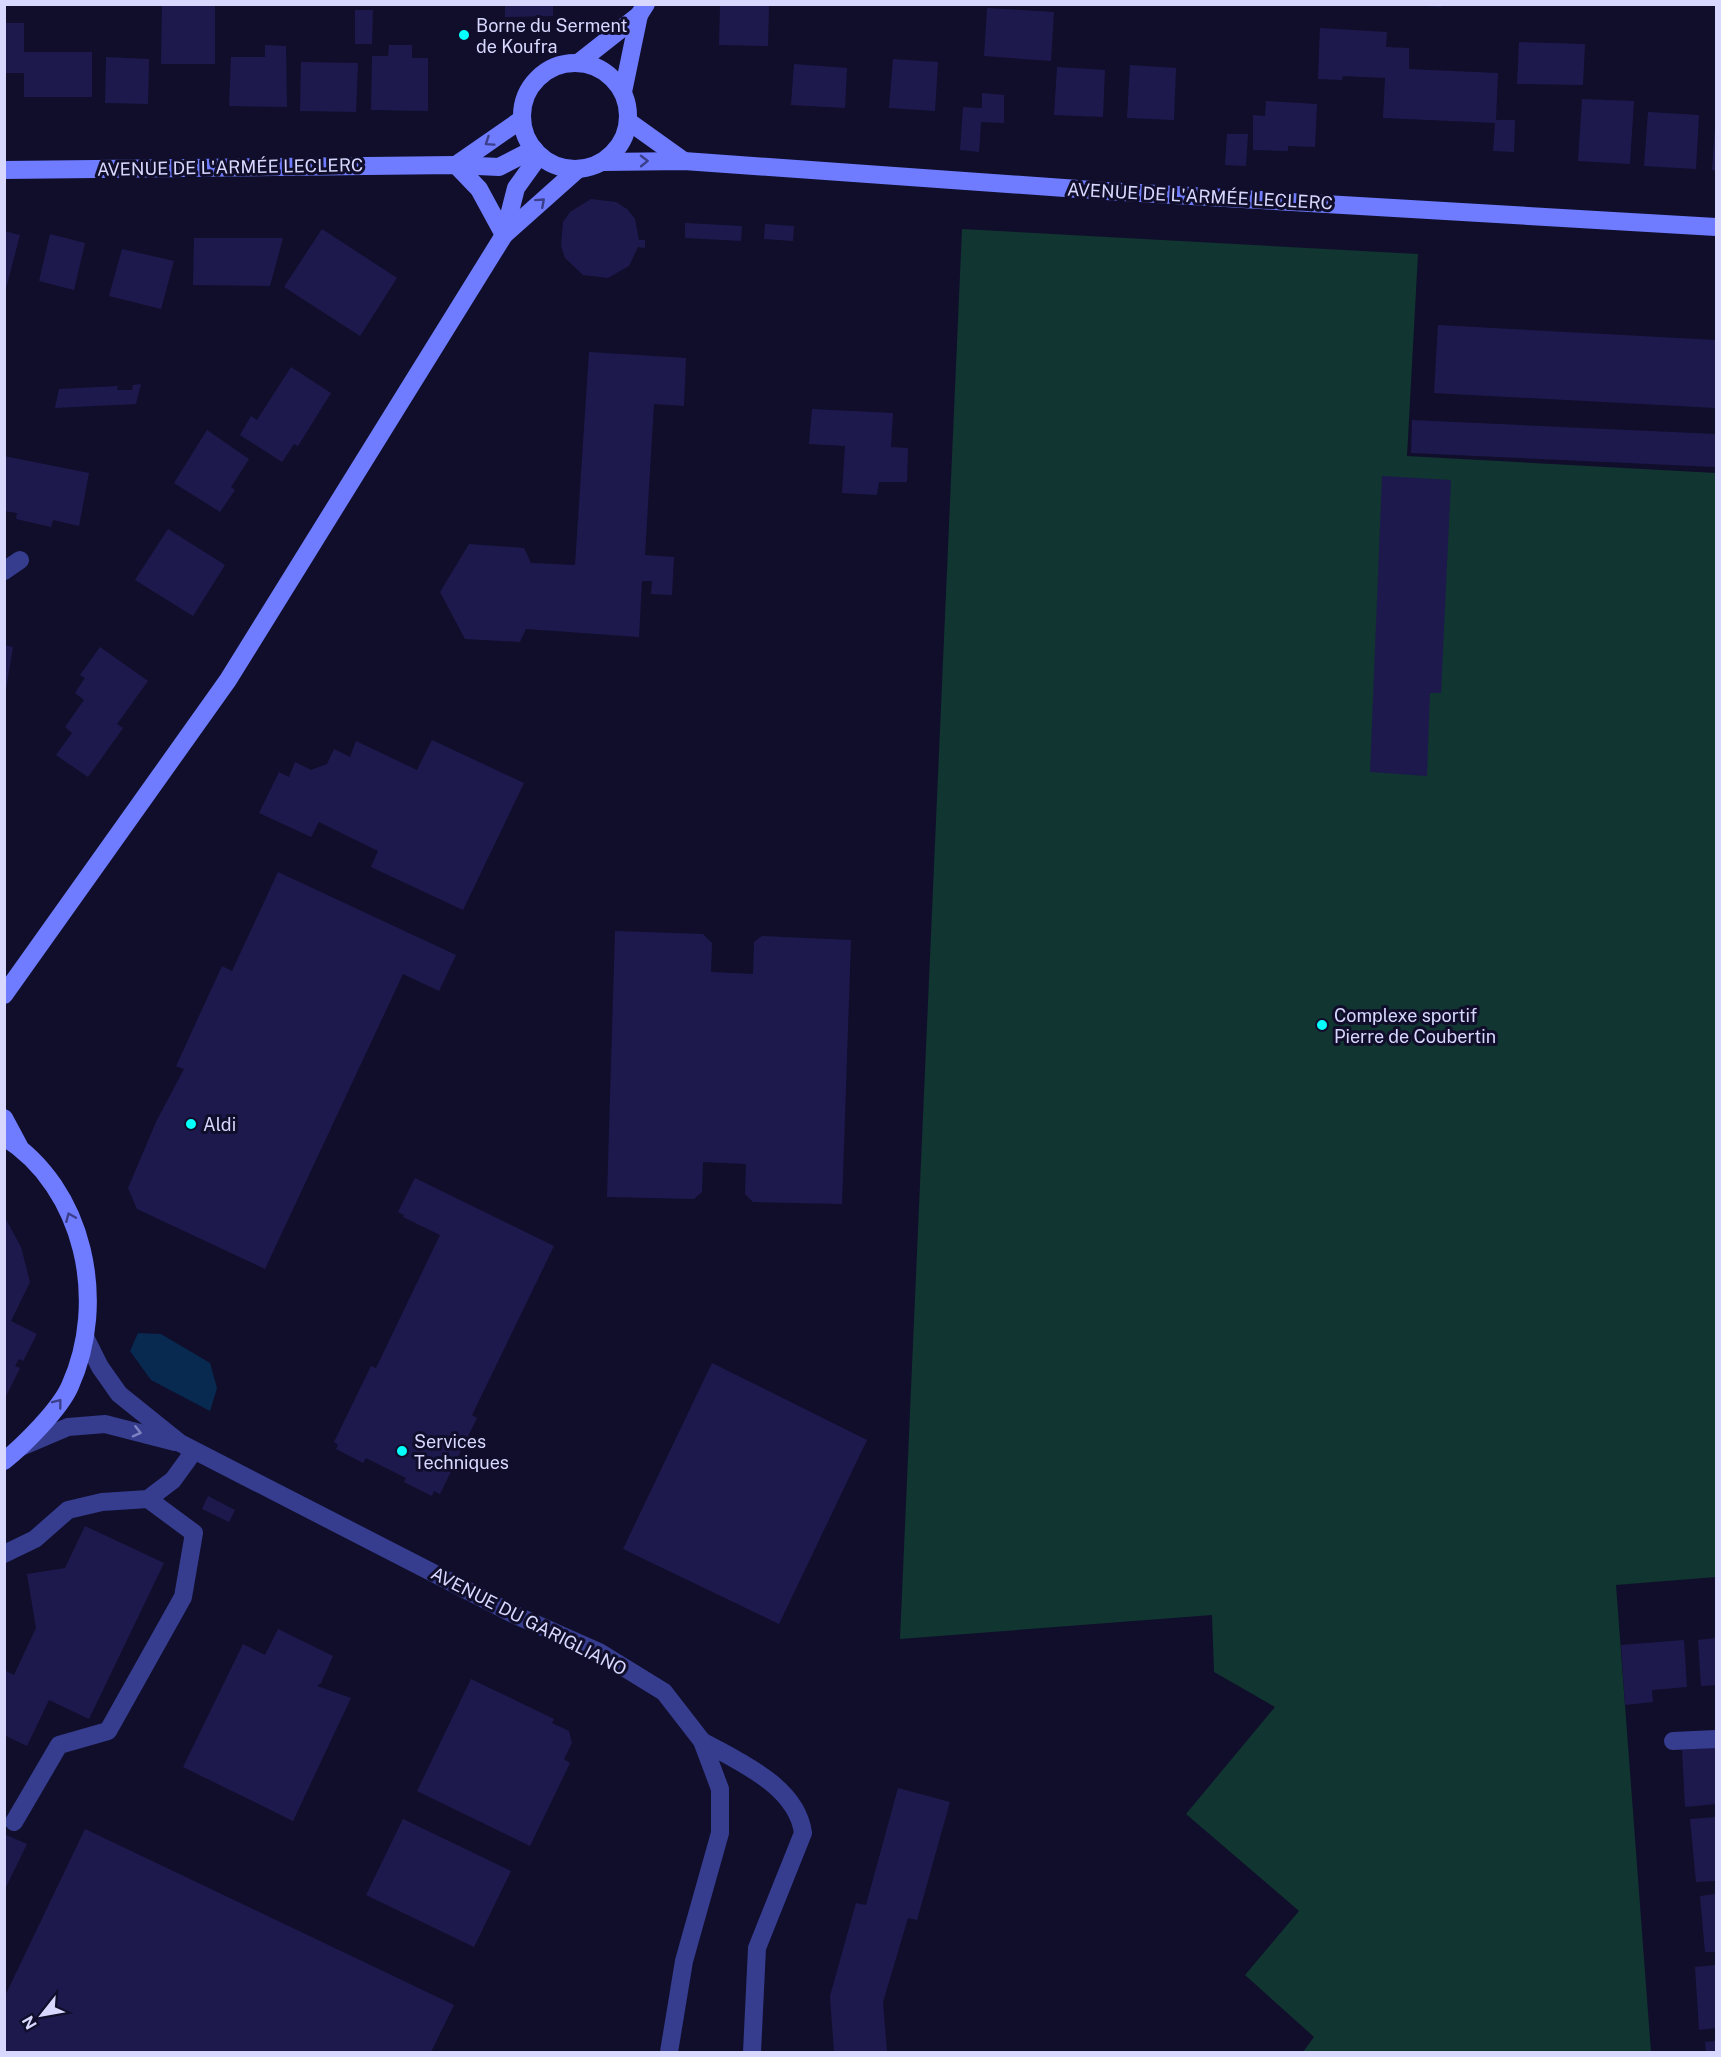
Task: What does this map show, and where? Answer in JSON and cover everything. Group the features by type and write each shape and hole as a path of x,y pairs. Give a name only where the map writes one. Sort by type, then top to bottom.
{"main road":[{"path":"578,63 642,10"},
{"path":"623,92 642,10"},
{"path":"4,995 228,680 504,235 577,170 603,162 621,145 628,121 628,106 623,92 602,70 578,63 555,67 541,75 527,95 522,120 528,142 536,152 562,168 577,170"},
{"path":"504,235 479,189 456,165 522,120"},
{"path":"628,121 684,161"},
{"path":"504,235 516,188 536,152"},
{"name":"AVENUE DE L'ARMÉE LECLERC","path":"4,170 456,165 499,167 536,152"},
{"name":"AVENUE DE L'ARMÉE LECLERC","path":"603,162 684,161 1106,191 1716,227"},
{"path":"4,1118 12,1141 56,1191 68,1211 83,1249 90,1291 85,1337 70,1388 21,1447 4,1461"}],"street":[{"path":"4,571 20,560"},
{"name":"AVENUE DU GARIGLIANO","path":"85,1337 100,1368 119,1394 187,1447 513,1614 599,1652 664,1692 702,1741 720,1789 720,1833 684,1961 669,2052"},
{"name":"AVENUE DU GARIGLIANO","path":"21,1447 68,1427 105,1424 187,1447"},
{"path":"4,1554 35,1539 68,1510 102,1502 148,1499 173,1480 187,1447"},
{"path":"14,1822 59,1745 108,1731 183,1597 194,1533 148,1499"},
{"path":"1673,1741 1716,1739"},
{"path":"702,1741 751,1769 794,1803 801,1817 802,1833 757,1948 752,2052"}],"green space":[{"name":"Complexe sportif Pierre de Coubertin","path":"962,229 1418,254 1407,456 1716,473 1716,1577 1616,1585 1651,2052 1303,2052 1314,2037 1245,1975 1299,1911 1186,1814 1275,1707 1214,1672 1212,1615 900,1639"}],"water":[{"path":"138,1333 161,1334 210,1363 217,1388 210,1411 151,1380 130,1351"}],"building":[{"path":"162,4 215,4 215,64 161,64"},
{"path":"505,4 553,4 553,16 505,17"},
{"path":"720,4 769,4 768,46 719,45"},
{"path":"1425,4 1441,4 1441,7 1425,6"},
{"path":"987,8 1054,12 1051,61 984,56"},
{"path":"355,10 373,10 372,44 355,44"},
{"path":"4,23 24,23 24,52 92,52 92,97 24,97 24,73 4,73"},
{"path":"1320,28 1387,32 1386,47 1409,48 1409,69 1498,73 1496,120 1515,120 1514,152 1493,151 1495,123 1383,118 1385,78 1343,76 1342,80 1318,79"},
{"path":"1519,42 1585,44 1583,85 1517,84"},
{"path":"265,45 286,46 287,107 229,106 231,57 265,57"},
{"path":"389,45 412,45 412,58 428,58 428,111 371,110 372,56 388,56"},
{"path":"106,57 149,59 148,104 105,103"},
{"path":"893,59 938,62 935,111 889,108"},
{"path":"301,62 358,63 356,112 300,111"},
{"path":"794,64 847,68 845,108 791,105"},
{"path":"1130,65 1176,68 1174,120 1127,118"},
{"path":"1057,67 1105,70 1103,117 1054,115"},
{"path":"982,93 1004,95 1004,123 981,122 979,152 960,150 963,107 982,108"},
{"path":"1582,99 1634,101 1630,164 1578,161"},
{"path":"1266,101 1317,104 1315,147 1288,146 1288,151 1253,150 1253,115 1265,116"},
{"path":"1648,112 1699,115 1696,169 1644,166"},
{"path":"1716,127 1716,171 1712,170"},
{"path":"1227,134 1248,134 1246,166 1225,165"},
{"path":"591,199 616,202 627,209 635,219 639,240 645,240 645,248 638,247 629,266 608,278 583,275 565,258 561,246 563,222 570,212"},
{"path":"685,223 742,226 741,241 685,238"},
{"path":"765,224 794,226 793,241 764,239"},
{"path":"322,229 397,278 360,336 284,287"},
{"path":"4,231 20,235 5,292 4,292"},
{"path":"50,234 85,243 74,290 39,281"},
{"path":"194,238 283,238 270,286 193,285"},
{"path":"122,249 174,261 161,309 109,296"},
{"path":"1438,325 1716,340 1716,408 1434,393"},
{"path":"589,352 686,358 684,406 654,404 645,555 674,557 672,595 651,594 652,581 642,581 639,637 526,629 520,642 465,639 440,592 469,544 524,548 531,563 575,565"},
{"path":"291,367 331,393 298,446 294,444 282,462 240,435 251,416 257,420"},
{"path":"141,384 136,404 55,408 59,389 118,386 117,390 132,390 133,385"},
{"path":"812,409 893,413 891,447 908,448 907,482 879,482 877,495 842,493 845,446 809,444"},
{"path":"1412,420 1716,434 1716,467 1411,453"},
{"path":"207,430 249,459 231,487 235,490 220,512 174,483"},
{"path":"4,456 89,473 79,526 53,520 51,527 16,519 17,513 4,511"},
{"path":"1382,476 1451,480 1441,693 1430,693 1427,776 1370,772"},
{"path":"168,529 225,565 193,616 135,580"},
{"path":"4,645 13,647 6,689 4,689"},
{"path":"100,647 148,681 117,724 123,728 88,777 56,755 72,733 65,727 84,700 75,693 85,678 80,675"},
{"path":"432,740 524,783 463,910 371,867 378,851 319,822 311,837 259,813 279,772 289,777 295,762 311,770 327,764 334,749 350,757 356,741 417,770"},
{"path":"278,872 456,955 439,991 403,974 265,1269 137,1209 128,1188 156,1122 184,1069 176,1066 222,966 232,971"},
{"path":"615,931 703,934 712,943 711,972 753,974 754,942 762,936 851,940 842,1204 753,1202 745,1194 746,1164 703,1162 702,1192 694,1199 607,1197"},
{"path":"415,1178 554,1246 472,1415 477,1418 440,1494 434,1491 432,1496 404,1482 406,1478 366,1458 363,1463 336,1449 338,1445 334,1442 371,1366 376,1368 440,1235 403,1217 404,1215 398,1212"},
{"path":"4,1216 21,1247 30,1282 11,1321 37,1334 23,1361 19,1359 15,1366 20,1368 6,1396"},
{"path":"712,1363 867,1440 779,1624 623,1549"},
{"path":"208,1496 235,1510 229,1522 202,1509"},
{"path":"85,1526 164,1563 89,1719 49,1700 27,1746 4,1735 4,1670 14,1675 36,1628 27,1574 65,1568"},
{"path":"278,1629 333,1656 321,1683 317,1686 351,1698 293,1821 183,1767 243,1644 265,1655"},
{"path":"1716,1638 1716,1685 1701,1686 1698,1640"},
{"path":"1684,1640 1687,1687 1652,1690 1653,1702 1625,1705 1621,1645"},
{"path":"471,1679 554,1719 552,1723 569,1731 572,1743 564,1759 570,1763 530,1846 417,1791"},
{"path":"1716,1747 1716,1804 1685,1807 1682,1750"},
{"path":"898,1788 950,1802 917,1920 908,1918 883,2002 887,2052 834,2052 830,1996 856,1903 866,1905"},
{"path":"1716,1817 1716,1881 1696,1882 1690,1819"},
{"path":"403,1819 511,1871 474,1947 366,1895"},
{"path":"85,1829 454,2005 431,2052 4,2052 4,1998"},
{"path":"4,1834 27,1844 4,1891"},
{"path":"1716,1894 1716,1952 1705,1952 1700,1896"},
{"path":"1716,1965 1716,2028 1699,2030 1695,1967"},
{"path":"1716,2041 1716,2052 1706,2052 1705,2042"}],"place":[{"name":"Borne du Serment de Koufra","path":"464,35"},
{"name":"Complexe sportif Pierre de Coubertin","path":"1322,1025"},
{"name":"Aldi","path":"191,1124"},
{"name":"Services Techniques","path":"402,1451"}]}
